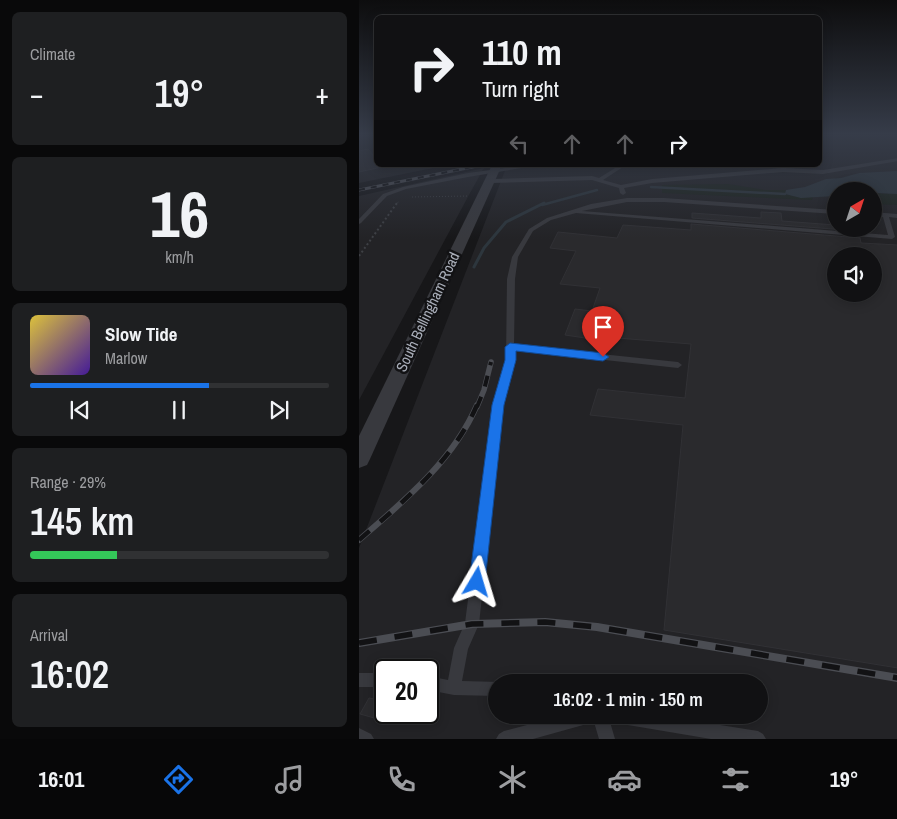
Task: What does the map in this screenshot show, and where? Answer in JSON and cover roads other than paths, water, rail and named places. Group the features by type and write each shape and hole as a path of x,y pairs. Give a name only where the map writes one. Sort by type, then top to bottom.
{"street":[{"name":"South Bellingham Road","path":"359,459 492,178"}],"lane":[{"path":"492,178 521,169"},
{"path":"601,179 617,169"},
{"path":"359,222 385,196 427,182 492,178 593,178 601,179 621,188 652,181 783,170 823,172 836,169"},
{"path":"621,188 627,200"},
{"path":"454,688 461,648 472,624 498,405 510,360 511,278 515,257 531,230 549,219 591,206 627,200 664,200 827,211"},
{"path":"573,212 892,237 885,215"},
{"path":"882,215 897,216"},
{"path":"510,347 678,365"},
{"path":"359,680 374,680"},
{"path":"439,685 454,688 488,688"},
{"path":"504,739 560,724"},
{"path":"603,724 607,739"},
{"path":"666,724 758,739"},
{"path":"359,736 366,739"}],"waterway":[{"path":"651,187 785,194"},
{"path":"542,205 597,190"},
{"path":"474,267 484,248 506,222 544,203"}],"railway":[{"path":"359,190 460,169"},
{"path":"477,407 484,390 491,362"},
{"path":"359,540 410,495 441,462 455,444 477,405"},
{"path":"359,643 472,624 545,622 597,627 898,678"}]}
